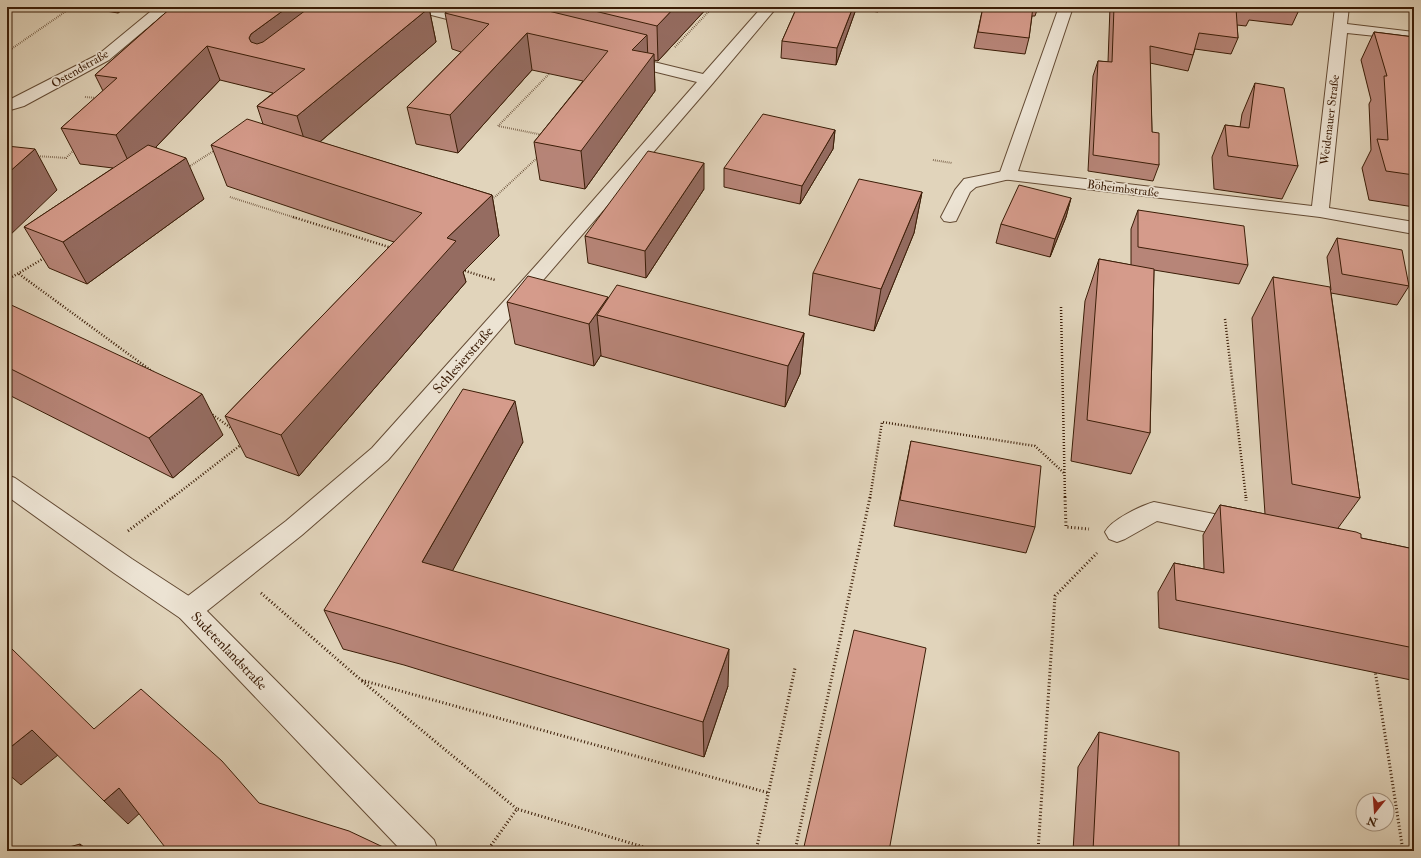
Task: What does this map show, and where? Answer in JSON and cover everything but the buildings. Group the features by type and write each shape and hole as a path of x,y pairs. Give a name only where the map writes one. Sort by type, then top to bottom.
{"street":[{"name":"Ostendstraße","path":"7,106 18,103 60,82 104,57 165,7"},
{"path":"417,7 484,24"},
{"name":"Schlesierstraße","path":"189,610 294,528 380,454 525,290 770,7"},
{"path":"1008,175 1066,7"},
{"name":"Weidenauer Straße","path":"1320,212 1341,28 1342,7"},
{"path":"1341,28 1414,36"},
{"path":"611,56 708,80"},
{"name":"Böheimbstraße","path":"1008,175 1320,212 1414,228"},
{"name":"Sudetenlandstraße","path":"7,484 102,552 189,610 423,851"},
{"path":"1117,532 1154,511 1254,532"}],"lane":[{"path":"950,217 963,190 970,184 1008,175"}],"path":[{"path":"7,52 72,7"},
{"path":"656,67 713,7"},
{"path":"543,135 498,126 554,70"},
{"path":"85,97 100,99"},
{"path":"181,172 220,146"},
{"path":"29,156 66,158 76,149"},
{"path":"489,200 495,197 541,154"},
{"path":"230,197 396,250"},
{"path":"7,280 51,254"},
{"path":"457,268 525,290"},
{"path":"19,274 158,376"},
{"path":"1061,307 1066,527 1117,532"},
{"path":"1225,319 1254,532"},
{"path":"209,412 234,431"},
{"path":"795,851 867,514 882,422 1035,446 1064,474"},
{"path":"102,552 247,440"},
{"path":"1038,851 1055,596 1117,532"},
{"path":"238,572 361,680 517,809 657,851"},
{"path":"1374,663 1403,851"},
{"path":"757,851 795,668"},
{"path":"361,680 769,793"},
{"path":"486,851 517,809"}]}
